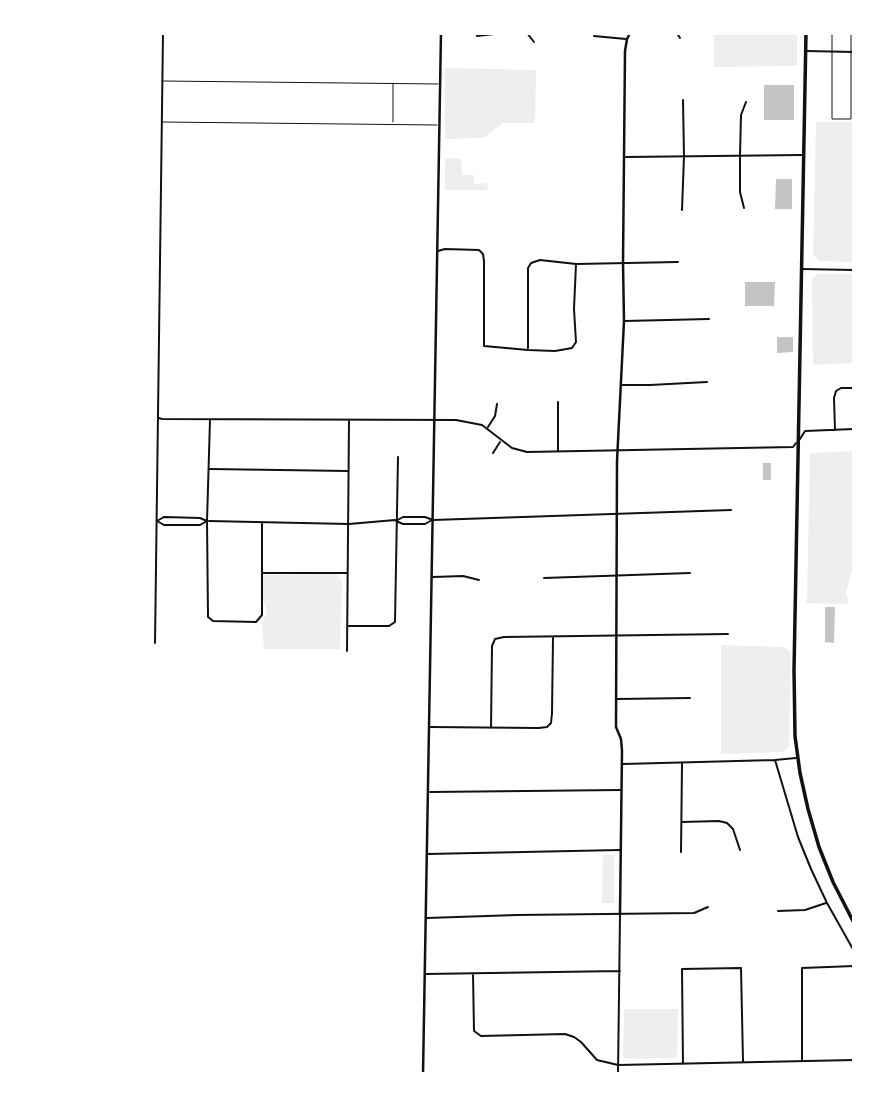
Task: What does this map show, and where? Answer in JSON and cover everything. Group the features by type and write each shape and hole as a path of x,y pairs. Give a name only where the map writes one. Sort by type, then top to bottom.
{"main road":[{"path":"806,33 795,736 807,809 819,848 854,923"}],"street":[{"path":"155,643 163,33"},
{"path":"423,1074 441,33"},
{"path":"477,36 503,33"},
{"path":"527,33 534,41"},
{"path":"618,1074 622,741 616,727 617,513 624,321 625,51 630,33"},
{"path":"677,33 680,38"},
{"path":"594,36 627,39"},
{"path":"805,51 852,52"},
{"path":"682,210 683,100"},
{"path":"744,208 740,192 740,156 741,115 746,102"},
{"path":"625,158 803,155"},
{"path":"437,251 479,250 483,254 484,346 555,351 572,348 576,342 576,264"},
{"path":"528,350 528,268 531,262 678,262"},
{"path":"801,269 854,270"},
{"path":"624,321 709,319"},
{"path":"621,385 707,382"},
{"path":"835,430 834,398 837,390 854,388"},
{"path":"558,402 558,452"},
{"path":"487,428 495,416 497,404"},
{"path":"159,418 467,421 487,428 501,441 520,452 793,447 805,431 854,429"},
{"path":"210,419 208,617 213,621 256,622 262,615 262,523"},
{"path":"347,651 349,419"},
{"path":"493,453 501,441"},
{"path":"349,626 389,626 395,622 398,457"},
{"path":"209,469 349,471"},
{"path":"157,521 164,517 200,518 208,521 349,524 404,517 425,517 433,520 731,510"},
{"path":"396,520 403,524 425,524 433,520"},
{"path":"157,521 163,525 200,525 208,521"},
{"path":"262,573 348,573"},
{"path":"544,578 690,573"},
{"path":"432,577 463,576 479,580"},
{"path":"491,728 492,646 495,639 728,634"},
{"path":"429,727 547,727 551,723 553,637"},
{"path":"616,699 690,698"},
{"path":"622,764 797,758"},
{"path":"775,760 798,837 827,903 854,951"},
{"path":"681,763 681,852"},
{"path":"428,792 621,790"},
{"path":"681,822 727,823 733,829 740,850"},
{"path":"427,854 621,850"},
{"path":"778,911 805,910 827,903"},
{"path":"426,918 696,913 708,907"},
{"path":"802,1061 802,968 854,966"},
{"path":"682,1064 682,969 741,968 743,1062"},
{"path":"425,974 620,971"},
{"path":"473,974 474,1031 481,1036 565,1034 574,1037 597,1060 618,1065 854,1060"}],"lane":[{"path":"832,33 832,119 851,119 852,35"},
{"path":"162,81 440,84"},
{"path":"393,83 393,124"},
{"path":"161,122 439,125"}],"shaded area":[{"path":"714,33 797,33 797,66 714,67"},
{"path":"445,68 536,70 535,123 503,123 483,138 445,139"},
{"path":"816,122 854,122 854,262 819,261 813,255"},
{"path":"445,158 461,159 462,175 474,175 474,184 487,183 488,190 445,190"},
{"path":"818,274 854,274 854,363 813,365 812,279"},
{"path":"854,451 854,569 846,592 849,604 807,603 810,453"},
{"path":"263,575 338,575 342,581 340,649 264,649 262,622 267,612 263,600"},
{"path":"721,645 785,647 791,652 789,746 784,752 721,754"},
{"path":"603,855 614,855 614,903 602,903"},
{"path":"624,1009 678,1009 677,1055 674,1058 626,1059 623,1056"}],"building":[{"path":"764,85 794,85 794,120 764,120"},
{"path":"776,179 792,179 792,209 775,209"},
{"path":"745,282 775,282 774,306 745,306"},
{"path":"777,337 793,337 793,352 777,353"},
{"path":"763,463 771,463 771,480 763,480"},
{"path":"825,607 835,607 834,643 825,642"}]}
